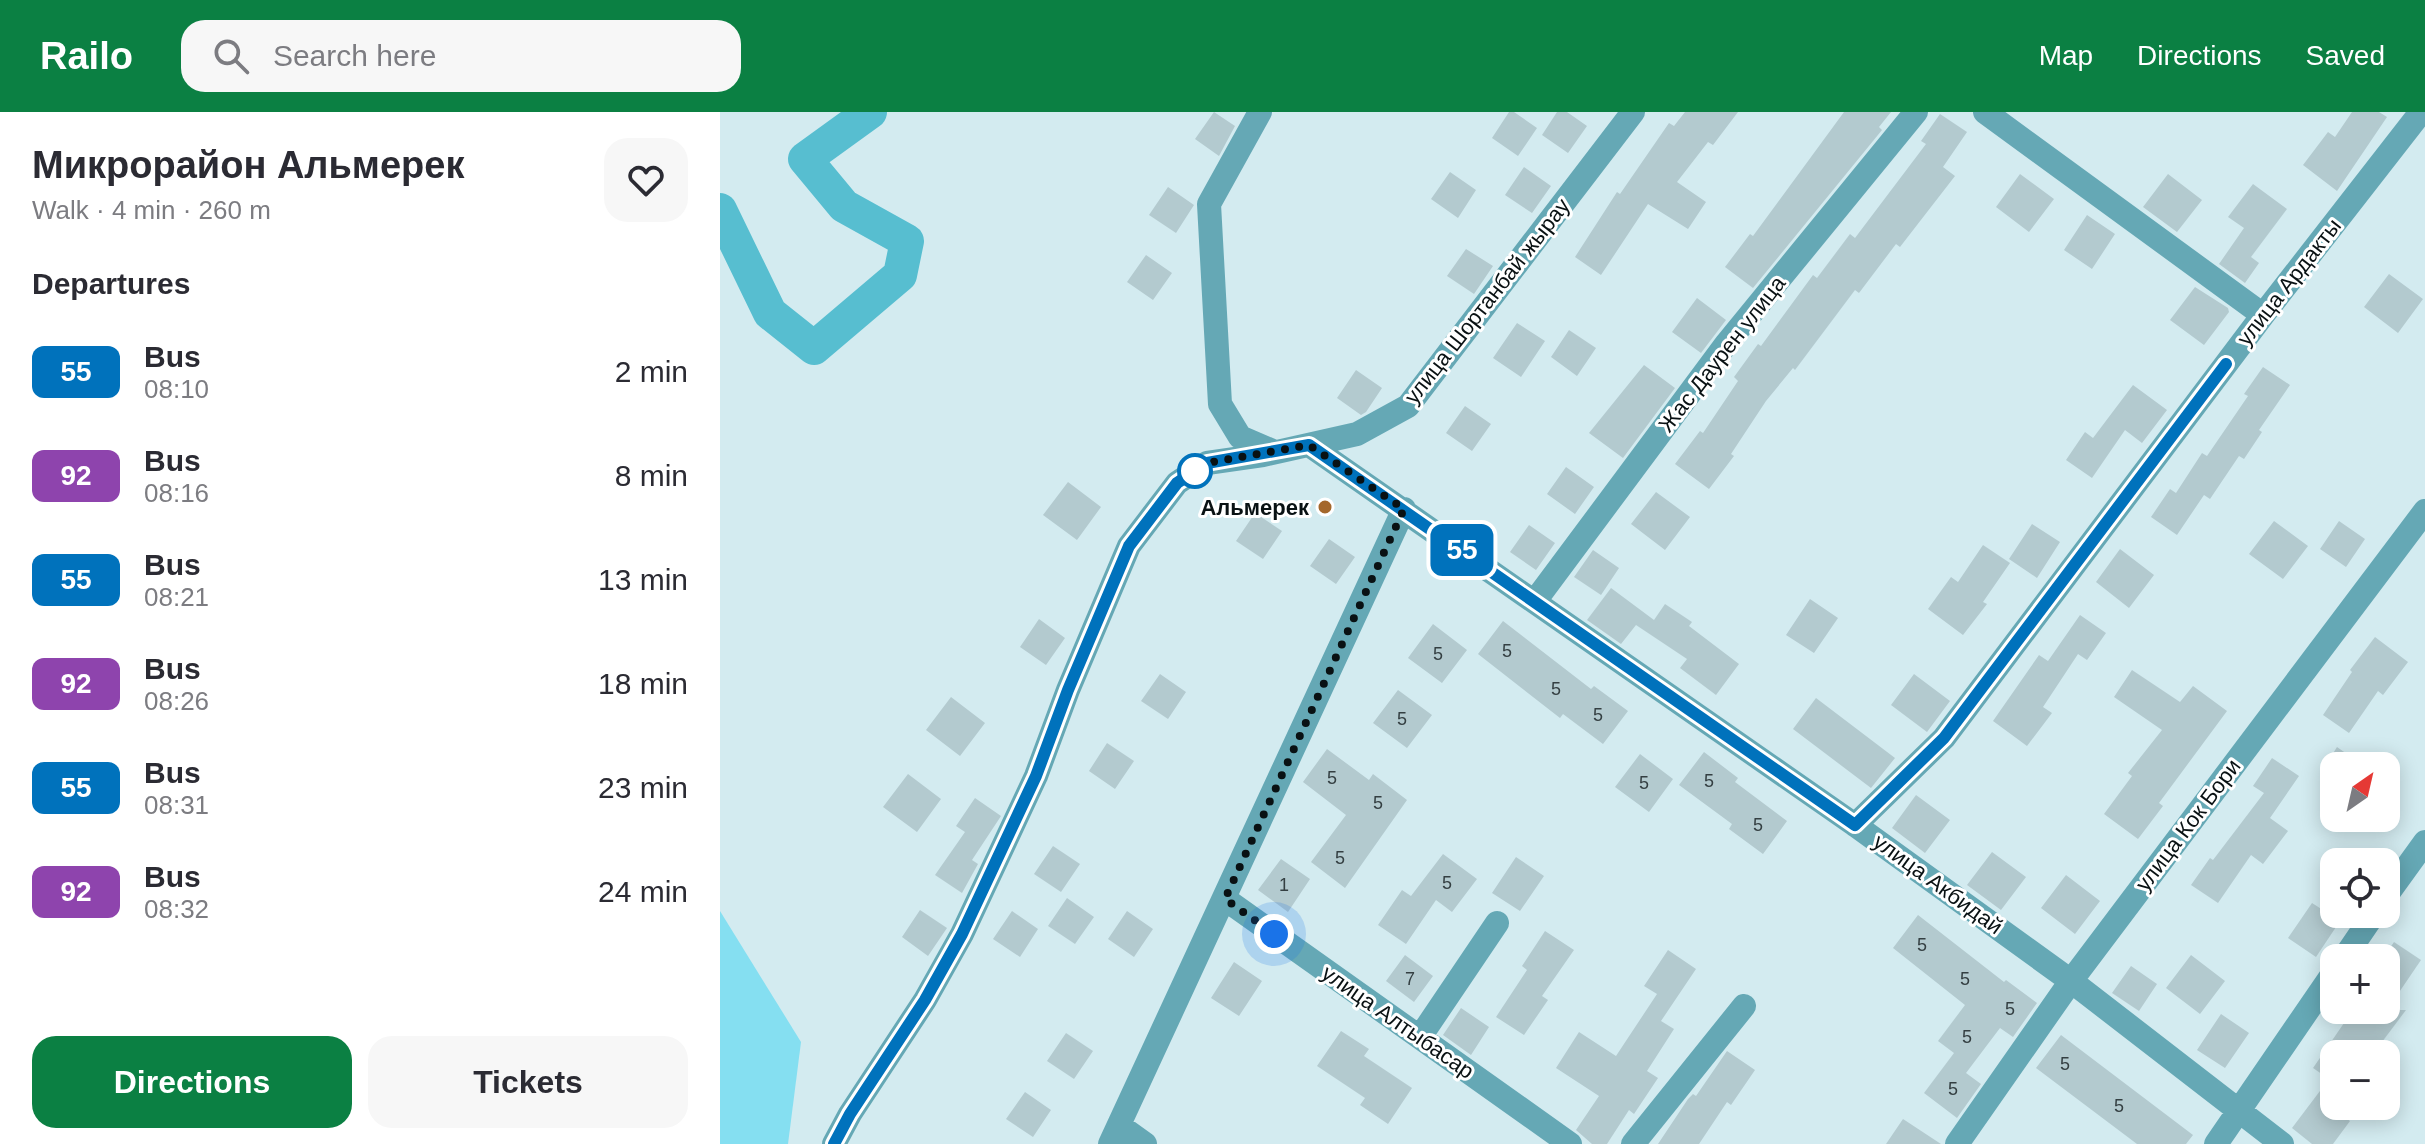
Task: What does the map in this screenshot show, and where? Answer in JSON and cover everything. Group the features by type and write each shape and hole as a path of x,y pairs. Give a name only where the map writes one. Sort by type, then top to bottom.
{"street":[{"path":"1260,112 1209,204 1220,404 1240,437 1275,452"},
{"name":"улица Шортанбай жырау","path":"834,1144 850,1114 925,1000 962,934 1036,776 1068,690 1129,546 1177,483 1207,463 1357,434 1408,406 1633,112"},
{"name":"Жас Даурен улица","path":"1535,601 1727,343 1916,112"},
{"path":"1985,112 2263,315"},
{"name":"улица Ардакты","path":"1855,825 1944,738 2263,315 2421,112"},
{"name":"улица Акбидай","path":"1309,445 1855,825 2071,981 2282,1144"},
{"path":"1145,1144 1115,1135 1404,509"},
{"name":"улица Кок Бори","path":"1957,1144 2071,981 2425,511"},
{"path":"2400,877 2425,842"},
{"name":"улица Алтыбасар","path":"1225,899 1570,1144"},
{"path":"1420,1037 1497,923"},
{"path":"2216,1144 2320,993"},
{"path":"1633,1144 1744,1006"}],"shaded area":[{"path":"720,911 801,1042 788,1144 720,1144"}],"building":[{"path":"1214,112 1235,126 1219,156 1195,139"},
{"path":"1509,112 1514,112 1537,128 1518,156 1492,138"},
{"path":"1557,112 1567,112 1587,126 1568,153 1542,135"},
{"path":"1685,112 1738,112 1713,145 1708,142 1677,182 1706,202 1688,229 1648,204 1601,275 1575,257 1617,192 1620,194 1669,123 1674,126"},
{"path":"1844,112 1891,112 1879,127 1882,130 1753,288 1725,267 1750,234 1753,236"},
{"path":"2352,112 2379,112 2387,117 2337,191 2303,165 2328,132 2335,137"},
{"path":"1940,114 1967,132 1943,167 1955,176 1900,247 1896,244 1859,293 1855,290 1795,370 1793,368 1766,401 1731,454 1734,456 1709,489 1675,464 1700,431 1703,433 1738,381 1734,377 1758,344 1761,346 1813,275 1817,278 1850,234 1855,238 1926,144 1921,141"},
{"path":"1524,167 1551,186 1532,213 1505,195"},
{"path":"1450,172 1476,190 1458,218 1431,199"},
{"path":"2020,174 2054,199 2029,232 1996,207"},
{"path":"2168,174 2202,200 2177,232 2143,207"},
{"path":"2253,184 2287,209 2251,257 2259,263 2245,283 2219,264 2244,228 2228,217"},
{"path":"1168,187 1194,205 1176,233 1149,215"},
{"path":"2087,215 2115,234 2092,269 2064,250"},
{"path":"1466,249 1493,266 1474,294 1447,276"},
{"path":"1146,255 1172,273 1153,300 1127,282"},
{"path":"2389,274 2423,299 2398,333 2364,307"},
{"path":"2195,287 2228,308 2229,312 2204,345 2170,320"},
{"path":"1697,298 1726,320 1701,353 1672,332"},
{"path":"1517,323 1545,341 1521,377 1493,358"},
{"path":"1569,330 1596,348 1577,376 1551,357"},
{"path":"1644,365 1675,388 1623,458 1589,433"},
{"path":"2263,367 2290,385 2259,430 2262,432 2244,459 2239,456 2210,499 2204,495 2177,535 2151,517 2170,489 2176,493 2202,453 2207,456 2248,396 2244,394"},
{"path":"1356,370 1382,388 1361,415 1337,398"},
{"path":"2133,385 2167,410 2142,443 2125,430 2092,478 2066,460 2085,432 2093,438"},
{"path":"1465,406 1491,424 1472,451 1446,433"},
{"path":"1566,467 1594,487 1575,514 1547,494"},
{"path":"1068,482 1101,507 1077,540 1043,515"},
{"path":"1656,492 1690,517 1665,550 1631,524"},
{"path":"1255,513 1282,531 1263,559 1236,541"},
{"path":"2274,521 2308,546 2283,579 2249,554"},
{"path":"2339,521 2365,539 2346,567 2320,549"},
{"path":"2032,524 2060,542 2037,578 2009,559"},
{"path":"1529,525 1555,543 1536,570 1510,552"},
{"path":"1329,539 1355,557 1336,584 1310,566"},
{"path":"1983,545 2010,563 1983,602 1987,604 1963,635 1928,609 1951,577 1958,582"},
{"path":"2120,549 2154,575 2129,608 2096,582"},
{"path":"1593,550 1619,568 1601,595 1574,577"},
{"path":"1611,588 1654,620 1665,604 1692,622 1689,626 1739,664 1716,695 1680,668 1687,659 1636,625 1621,644 1587,620"},
{"path":"1810,599 1838,618 1814,653 1786,635"},
{"path":"2080,615 2106,633 2087,660 2078,654 2043,707 2052,713 2027,746 1993,721 2039,655 2048,661"},
{"path":"1039,619 1065,638 1046,665 1020,647"},
{"path":"1503,621 1591,689 1594,686 1628,711 1603,744 1563,714 1560,718 1478,654"},
{"path":"1433,624 1467,650 1442,683 1408,658"},
{"path":"2375,637 2408,662 2383,695 2378,691 2349,733 2323,715 2352,672 2350,670"},
{"path":"2132,670 2180,702 2193,686 2227,711 2159,803 2163,806 2138,839 2104,814 2132,776 2128,773 2162,730 2114,697"},
{"path":"1160,674 1186,692 1168,719 1141,701"},
{"path":"1914,674 1950,701 1927,732 1891,705"},
{"path":"1398,690 1432,715 1407,748 1373,723"},
{"path":"951,697 985,723 960,756 926,730"},
{"path":"1816,698 1895,758 1871,788 1793,729"},
{"path":"1107,743 1134,761 1115,789 1089,771"},
{"path":"1327,749 1369,780 1373,774 1407,800 1345,888 1311,862 1346,815 1303,782"},
{"path":"1704,752 1738,778 1735,782 1787,821 1763,854 1729,829 1732,824 1679,785"},
{"path":"1640,754 1673,779 1649,812 1615,787"},
{"path":"2272,758 2299,776 2270,818 2288,831 2263,864 2251,855 2218,903 2191,885 2264,793 2253,786"},
{"path":"908,774 941,799 917,832 883,807"},
{"path":"1916,795 1950,820 1925,853 1892,828"},
{"path":"975,798 1001,816 972,860 978,864 962,893 935,875 965,832 956,826"},
{"path":"1053,846 1080,864 1061,892 1034,874"},
{"path":"1992,852 2026,877 2001,910 1967,885"},
{"path":"1443,854 1477,879 1452,912 1436,900 1406,944 1378,925 1402,890 1411,896"},
{"path":"1516,857 1544,876 1520,911 1492,893"},
{"path":"1281,859 1310,879 1288,912 1258,890"},
{"path":"2066,875 2100,901 2075,934 2041,908"},
{"path":"1067,898 1094,917 1075,944 1048,926"},
{"path":"2312,903 2320,908 2320,928 2335,928 2325,944 2320,944 2316,957 2288,938"},
{"path":"920,910 947,928 928,956 902,937"},
{"path":"1012,911 1038,929 1020,957 993,939"},
{"path":"1127,911 1153,929 1134,957 1108,939"},
{"path":"1918,915 2004,982 2006,980 2037,1003 2013,1037 2000,1028 1966,1073 1981,1084 1957,1118 1924,1093 1954,1053 1938,1041 1965,1005 1893,948"},
{"path":"1545,931 1574,950 1542,996 1548,1000 1524,1035 1496,1017 1527,970 1522,966"},
{"path":"2400,946 2421,960 2400,991"},
{"path":"1668,950 1696,969 1661,1021 1674,1029 1647,1071 1658,1078 1634,1114 1629,1110 1607,1144 1592,1144 1576,1130 1599,1096 1556,1068 1579,1032 1616,1056 1657,994 1644,986"},
{"path":"1405,955 1433,976 1414,1002 1386,981"},
{"path":"2191,955 2225,981 2200,1014 2166,988"},
{"path":"1234,962 1262,981 1239,1016 1211,998"},
{"path":"2131,966 2157,984 2139,1011 2112,993"},
{"path":"1461,1008 1489,1027 1471,1055 1443,1035"},
{"path":"2221,1014 2249,1033 2225,1068 2197,1050"},
{"path":"2343,1024 2396,1024 2384,1040 2332,1040"},
{"path":"1341,1031 1369,1049 1364,1056 1412,1088 1388,1124 1360,1105 1365,1098 1317,1066"},
{"path":"1066,1033 1093,1051 1074,1079 1047,1061"},
{"path":"2061,1035 2193,1135 2186,1144 2137,1144 2036,1068"},
{"path":"1727,1051 1755,1070 1731,1105 1727,1102 1699,1144 1658,1144 1688,1099 1693,1094 1696,1096"},
{"path":"2320,1058 2320,1073 2313,1068"},
{"path":"2320,1091 2320,1120 2350,1121 2333,1144 2312,1144 2292,1128"},
{"path":"1025,1092 1051,1110 1033,1137 1006,1119"},
{"path":"1903,1119 1941,1144 1886,1144"}],"waterway":[{"path":"720,210 770,313 814,348 900,275 907,241 844,206 805,159 870,112"}],"bus line":[{"name":"55","path":"834,1144 850,1114 925,1000 962,934 1036,776 1068,690 1129,546 1177,483 1207,463 1309,445 1855,825 1944,738 2226,364"}],"place":[{"name":"Альмерек","path":"1325,507"}],"route":[{"path":"1195,471 1192,473 1207,463 1309,445 1404,509 1225,899 1274,934"}]}
